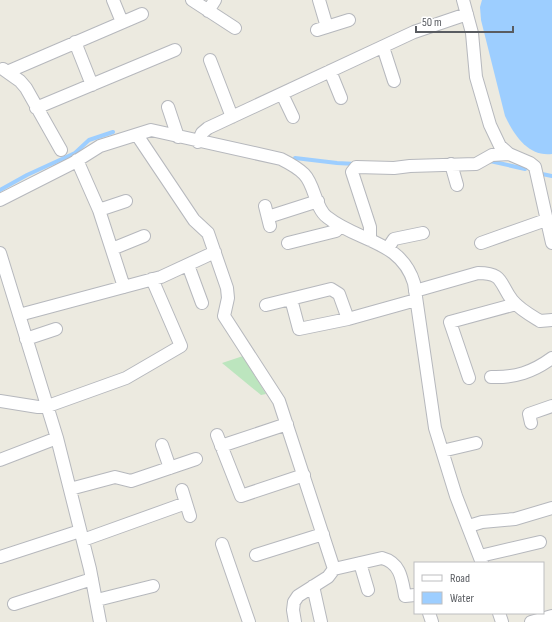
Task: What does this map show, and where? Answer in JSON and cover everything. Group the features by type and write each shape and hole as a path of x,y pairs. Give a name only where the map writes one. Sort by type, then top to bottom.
{"street":[{"path":"113,0 122,22"},
{"path":"192,0 235,28"},
{"path":"208,11 215,0"},
{"path":"319,0 322,29 348,20"},
{"path":"463,0 472,33 474,69 493,132 500,146 509,154 530,163 535,168 551,238"},
{"path":"4,70 142,14"},
{"path":"198,142 202,133 208,128 414,32 467,14"},
{"path":"75,42 92,85"},
{"path":"383,46 394,81"},
{"path":"36,108 174,50"},
{"path":"210,60 232,117"},
{"path":"4,70 20,81 26,88 61,150"},
{"path":"330,71 341,98"},
{"path":"282,94 293,117"},
{"path":"168,107 178,137"},
{"path":"0,200 77,160 100,146 151,130 198,142 281,159 305,175 325,216 340,226 388,248 400,257 410,269 416,296 432,417 456,496 481,559 540,542"},
{"path":"137,135 194,220 208,233 227,288 228,298 224,316 280,401 334,569"},
{"path":"370,240 370,227 352,172 356,167 394,168 451,164 476,164 492,155 509,154"},
{"path":"77,160 99,210 124,286"},
{"path":"451,164 457,184"},
{"path":"99,210 126,201"},
{"path":"268,216 318,201"},
{"path":"481,243 546,220"},
{"path":"288,243 336,231 340,226"},
{"path":"388,248 394,239 423,233"},
{"path":"112,249 144,236"},
{"path":"19,315 152,279 188,265 214,252"},
{"path":"0,253 4,283 19,315 57,438 82,535 100,622"},
{"path":"188,265 202,303"},
{"path":"291,299 299,329 348,319 478,273 489,273 496,275 502,281 516,304 540,321 552,320"},
{"path":"0,401 38,407 48,406 126,378 181,346 152,279"},
{"path":"266,305 332,289 339,294 348,319"},
{"path":"469,378 450,322 516,304"},
{"path":"26,339 56,329"},
{"path":"491,376 506,377 521,374 537,369 552,358"},
{"path":"531,423 529,414 552,406"},
{"path":"287,424 219,440 241,496 304,475"},
{"path":"0,460 57,438"},
{"path":"442,451 476,443"},
{"path":"162,445 170,468"},
{"path":"70,489 114,477 131,481 196,458"},
{"path":"182,490 190,516"},
{"path":"0,557 82,535 186,504"},
{"path":"469,526 482,522 515,519 552,508"},
{"path":"256,555 323,534"},
{"path":"222,544 249,622"},
{"path":"296,622 293,610 294,602 298,596 328,577 334,569 360,563 382,558 390,560 396,565 400,572 405,596 414,595"},
{"path":"360,563 368,590"},
{"path":"14,604 92,579"},
{"path":"96,600 153,586"},
{"path":"313,586 321,622"},
{"path":"531,622 552,616"}],"green space":[{"path":"243,356 266,394 261,395 222,363"}],"water":[{"path":"482,0 552,0 552,154 543,154 529,148 517,137 505,116 481,20 480,7"}],"waterway":[{"path":"0,190 27,175 75,153 89,140 113,132"},
{"path":"295,158 356,164"},
{"path":"490,161 525,169"},
{"path":"542,174 552,176"}]}
